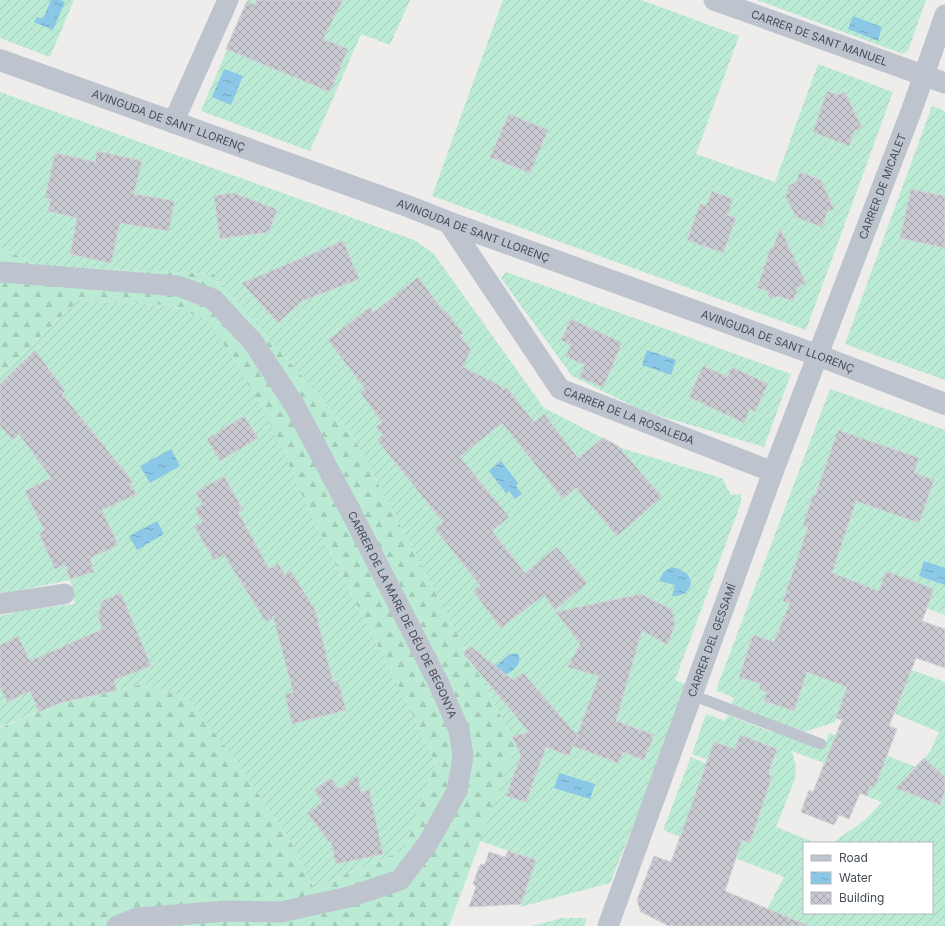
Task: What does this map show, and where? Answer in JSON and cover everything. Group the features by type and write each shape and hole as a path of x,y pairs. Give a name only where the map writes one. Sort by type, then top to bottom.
{"street":[{"path":"173,123 228,0"},
{"name":"CARRER DE SANT MANUEL","path":"714,0 945,83"},
{"name":"CARRER DE MICALET","path":"817,355 925,76 945,15"},
{"name":"AVINGUDA DE SANT LLORENÇ","path":"0,60 817,355 945,404"},
{"name":"CARRER DE LA ROSALEDA","path":"448,222 560,389 773,472"},
{"name":"CARRER DE LA MARE DE DÉU DE BEGONYA","path":"0,272 178,286 213,299 253,342 295,406 424,654 459,730 463,756 457,791 428,843 400,880 349,897 281,912 226,911 137,918 117,926"},
{"name":"CARRER DEL GESSAMÍ","path":"613,924 692,695 817,355"},
{"path":"0,604 64,594"}],"lane":[{"path":"692,695 821,744"}],"green space":[{"path":"0,0 74,0 50,57 0,38"},
{"path":"248,0 410,0 390,45 361,34 310,151 201,111"},
{"path":"503,0 641,0 739,36 696,154 775,182 818,64 893,92 806,330 432,196"},
{"path":"757,0 926,0 908,51 903,54"},
{"path":"0,92 414,240 434,254 544,408 624,449 722,478 731,495 741,494 741,503 675,680 690,686 610,883 520,907 536,860 480,841 516,745 352,434 213,274 40,266 0,247"},
{"path":"932,106 945,111 945,380 845,344"},
{"path":"0,247 40,266 213,274 352,434 516,745 449,926 0,926 0,728 60,703 143,684 189,698 236,761 291,842 314,888 403,850 435,763 406,701 315,524 181,309 162,305 79,300 0,375"},
{"path":"506,272 791,374 764,447 641,410 572,376 501,278"},
{"path":"79,300 162,305 181,309 211,323 252,391 273,429 315,524 406,701 435,763 403,850 314,888 291,842 236,761 188,698 143,684 60,703 0,727 0,616 20,611 75,604 70,580 0,594 0,375"},
{"path":"830,389 945,430 945,615 879,591 857,650 945,682 945,926 758,926 784,877 663,830 691,757 705,763 707,760 692,754 706,714 725,721 728,715 771,732 773,728 824,748 829,733 916,767 930,752 939,732 883,709 844,697 835,722 801,733 731,705 734,698 716,690","holes":["792,751 824,763 818,778 882,802 865,820 833,842 933,842 933,914 803,914 803,842 814,842 776,827 795,779 796,767"]},
{"path":"562,918 587,918 584,926 532,926"}],"water":[{"path":"51,0 61,0 65,2 53,30 34,22 37,17 43,19"},
{"path":"853,16 882,27 878,41 848,29"},
{"path":"224,69 243,76 231,105 212,97"},
{"path":"647,350 676,360 671,375 642,365"},
{"path":"171,449 180,466 150,483 140,466"},
{"path":"501,461 518,483 516,486 522,494 515,499 509,491 506,493 489,471"},
{"path":"157,521 164,534 137,550 129,536"},
{"path":"924,561 945,568 945,585 919,576"},
{"path":"671,567 680,569 686,573 691,582 688,590 679,595 672,596 675,585 659,581 663,573"},
{"path":"516,653 519,655 519,662 516,668 504,676 490,671 508,655"},
{"path":"559,773 595,784 590,799 554,788"}],"building":[{"path":"257,0 343,0 323,39 348,49 330,92 226,49 247,1 255,5"},
{"path":"827,91 838,95 845,92 862,128 854,131 849,146 813,132"},
{"path":"509,114 548,130 530,173 490,157"},
{"path":"97,151 142,161 134,194 174,201 169,231 120,223 111,263 70,254 77,218 48,211 51,199 45,198 55,153 95,162"},
{"path":"800,172 821,180 834,209 827,212 822,227 796,217 785,195 788,193 788,186 796,182"},
{"path":"911,189 945,196 945,248 900,238"},
{"path":"712,191 733,199 727,215 736,218 723,253 687,240 700,204 706,206"},
{"path":"233,193 277,209 269,232 220,239 214,196"},
{"path":"780,228 806,283 798,287 793,301 778,296 770,299 767,291 757,288 771,247 773,248"},
{"path":"343,241 359,279 302,301 278,323 242,283"},
{"path":"418,277 443,311 445,310 463,333 460,336 471,350 463,367 499,385 503,390 506,387 534,422 544,414 578,458 603,438 618,446 662,497 617,536 576,488 563,499 502,423 460,457 509,517 492,531 525,573 557,547 587,583 555,610 544,595 501,628 473,591 480,585 435,529 443,522 377,440 383,435 376,427 382,422 360,392 365,389 328,340 370,307 373,313"},
{"path":"571,319 622,343 603,387 579,377 585,365 565,356 571,345 561,340"},
{"path":"35,350 65,391 62,394 133,482 129,484 137,494 102,510 118,545 90,558 94,572 70,579 65,564 55,569 39,533 44,530 25,491 51,478 19,434 13,440 0,426 0,384"},
{"path":"703,366 728,377 732,367 768,384 755,412 750,409 744,423 689,397"},
{"path":"244,416 258,438 220,461 207,439"},
{"path":"838,430 919,458 914,473 934,480 919,523 856,501 832,573 879,591 886,571 934,589 922,621 945,629 945,668 916,658 889,726 897,729 875,787 870,786 867,796 860,793 849,819 839,815 834,825 801,812 809,790 813,792 842,720 836,718 847,687 807,672 794,711 764,701 767,692 759,689 761,684 739,677 753,635 774,642 790,603 783,601 808,527 803,525 813,495 815,496"},
{"path":"224,476 243,510 238,512 269,569 278,564 285,575 291,571 315,610 333,682 338,681 346,710 292,724 285,695 293,692 273,616 266,622 224,555 214,560 194,526 202,522 195,509 202,504 196,492"},
{"path":"121,593 151,666 114,680 117,690 60,703 39,712 30,691 7,702 0,686 0,645 18,636 30,661 103,629 98,617 102,601"},
{"path":"641,594 672,610 675,625 667,645 642,630 616,721 654,735 644,760 623,752 618,763 573,746 599,676 568,667 580,644 556,612"},
{"path":"470,646 513,680 523,673 577,735 569,756 546,747 526,802 506,796 521,755 512,737 529,732 463,653"},
{"path":"740,735 777,749 768,774 772,776 750,843 742,840 725,891 809,926 669,926 641,912 637,900 654,856 671,862 714,742 735,749"},
{"path":"924,758 945,777 945,791 940,805 896,788"},
{"path":"358,775 361,793 369,789 383,854 336,864 331,841 329,842 307,813 322,802 314,790 331,778 339,789"},
{"path":"508,851 536,860 521,904 469,907 476,887 473,884 480,865 485,864 489,852 505,857"}]}
